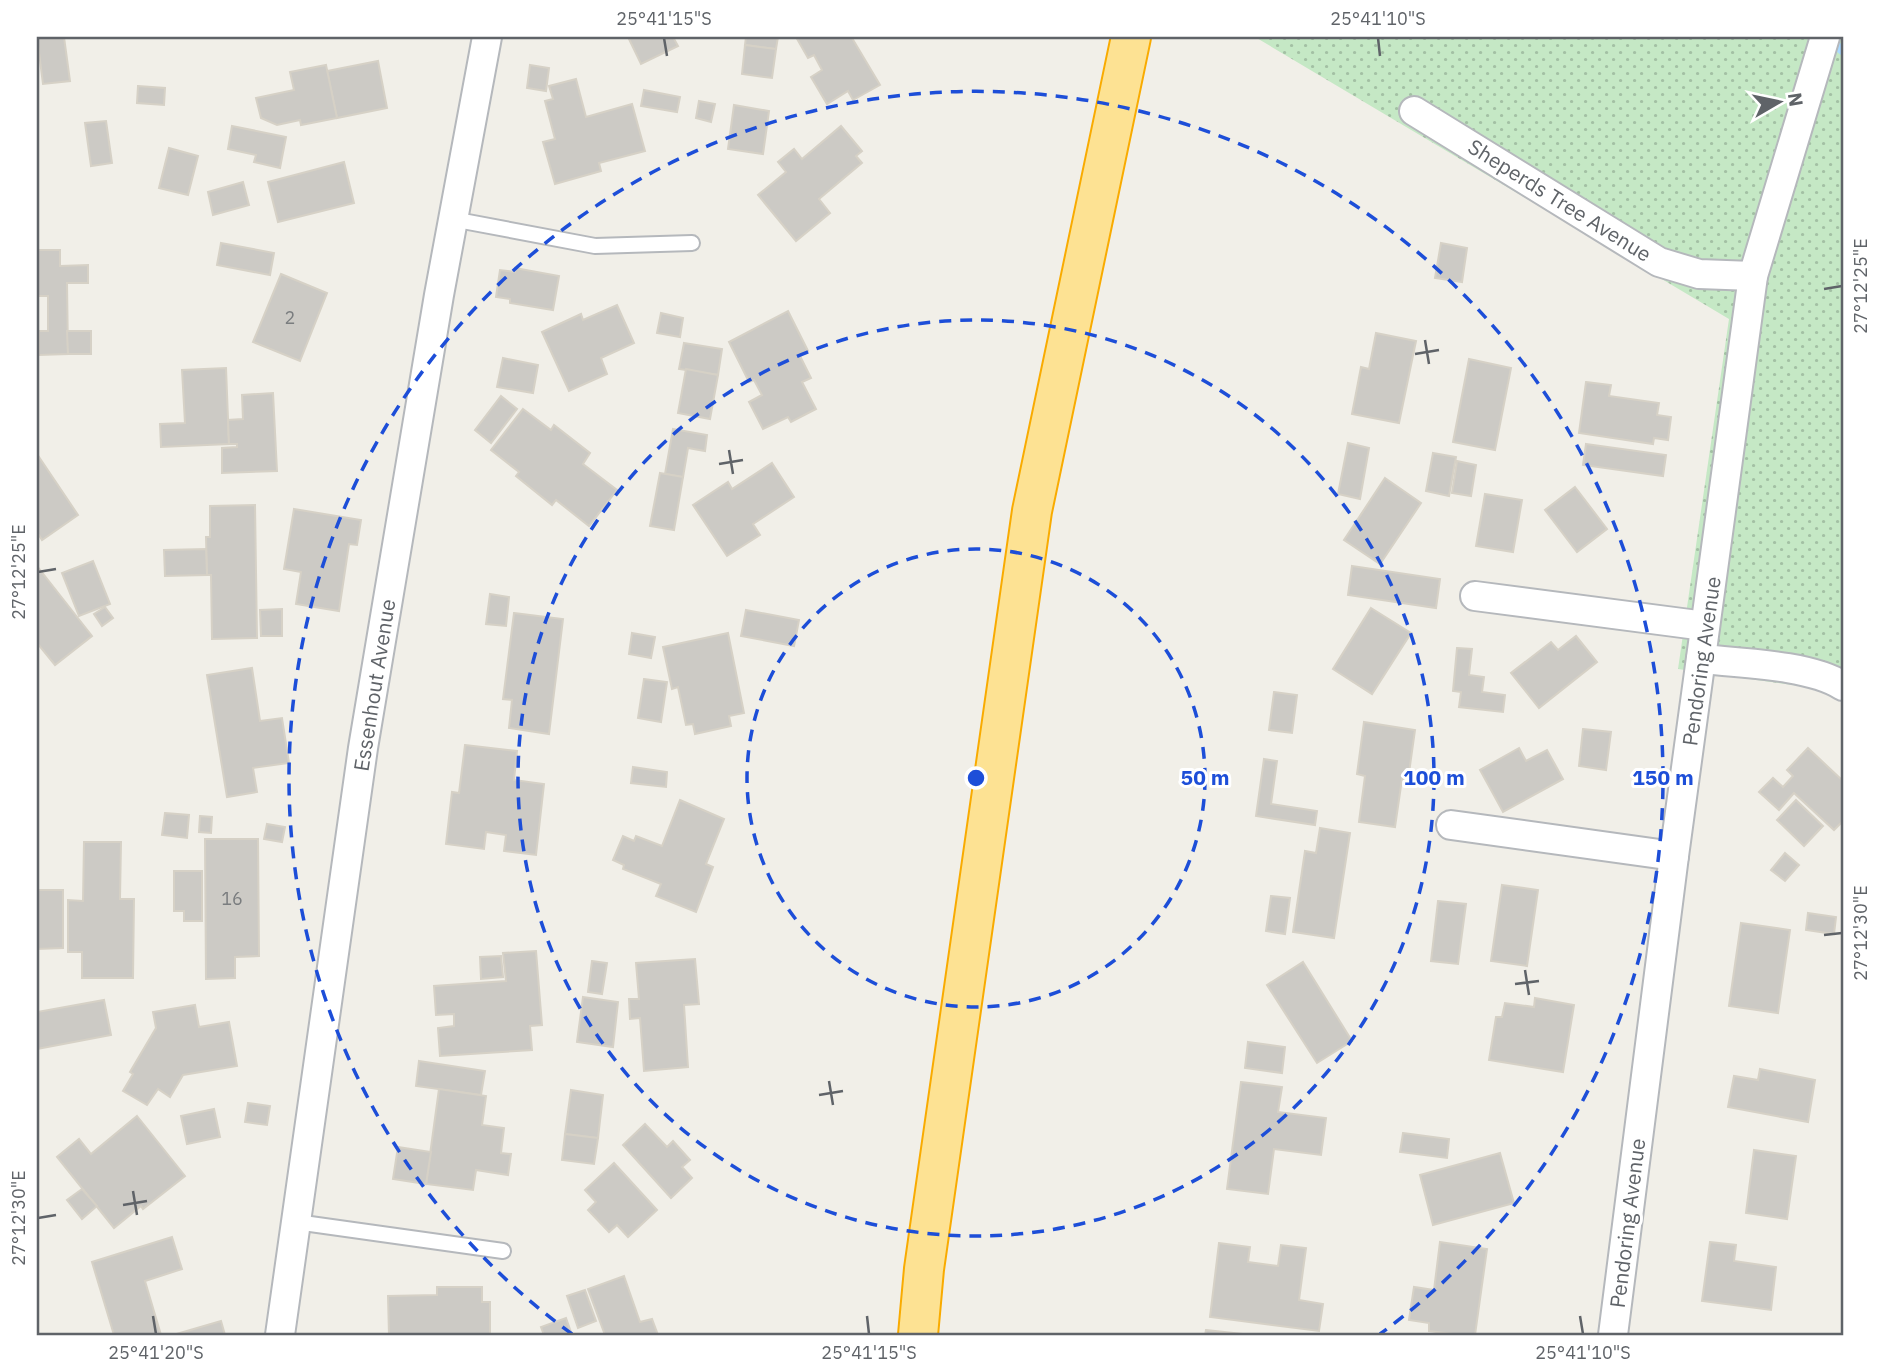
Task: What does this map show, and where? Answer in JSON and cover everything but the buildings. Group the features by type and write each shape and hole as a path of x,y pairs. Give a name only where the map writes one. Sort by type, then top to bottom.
{"highway":[{"path":"918,1335 924,1269 1032,511 1131,37"}],"street":[{"name":"Essenhout Avenue","path":"279,1335 363,748 452,219 486,37"},
{"name":"Pendoring Avenue","path":"1613,1335 1674,856 1753,276 1825,37"},
{"name":"Sheperds Tree Avenue","path":"1414,111 1659,262 1699,274 1753,276"},
{"path":"1475,596 1705,626"},
{"path":"1701,659 1802,670 1843,685"},
{"path":"1451,825 1674,856"}],"lane":[{"path":"452,219 595,246 692,243"},
{"path":"296,1222 503,1251"}],"green space":[{"path":"1255,37 1843,37 1843,692 1678,669 1729,319"}],"waterway":[{"path":"1829,40 1843,51"}]}
